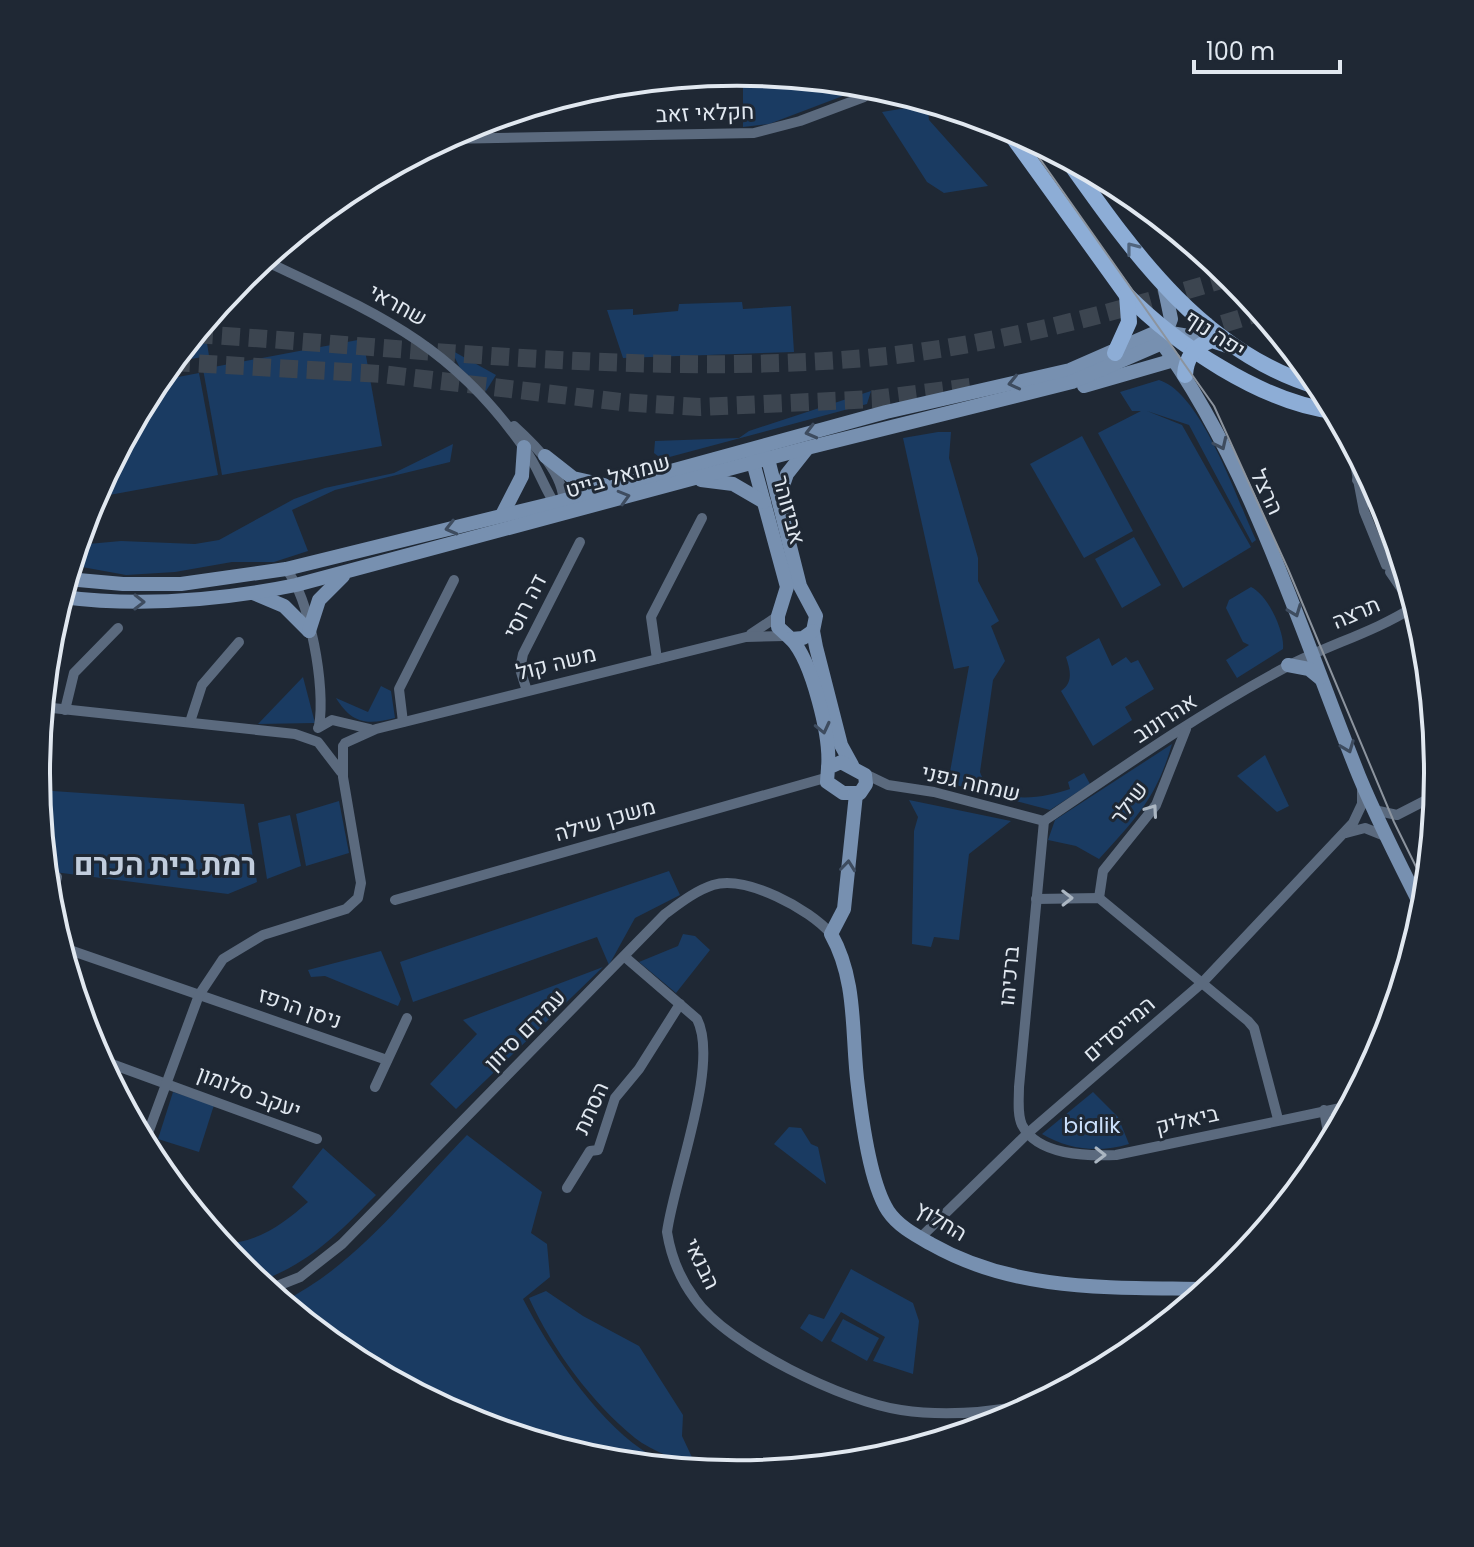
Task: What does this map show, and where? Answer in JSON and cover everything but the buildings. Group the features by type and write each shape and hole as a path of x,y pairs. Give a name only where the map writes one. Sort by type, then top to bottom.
{"main road":[{"path":"1021,148 1126,294 1129,322 1115,353"},
{"path":"1084,181 1165,290"},
{"name":"יפה נוף","path":"1165,290 1239,349 1273,370 1299,379"},
{"name":"יפה נוף","path":"1126,294 1186,361 1215,362 1284,398 1318,408"},
{"path":"1186,361 1212,340 1239,349"}],"street":[{"name":"חקלאי זאב","path":"476,138 754,133 800,121 861,98"},
{"name":"שחראי","path":"275,266 413,334 444,357 545,456 560,506"},
{"path":"1165,290 1171,309 1162,336 1212,340"},
{"name":"שמואל בייט","path":"78,580 168,584 286,569 502,515 685,481 886,412 1070,370 1162,336"},
{"name":"שמואל בייט","path":"73,597 171,602 253,593 346,574 560,506 612,486 807,448 1024,395 1104,371 1162,336"},
{"path":"1024,395 1097,383 1186,361"},
{"name":"הרצל","path":"1186,361 1270,550 1360,778 1414,892"},
{"name":"שחראי","path":"495,409 524,447 560,506"},
{"path":"502,515 522,476 524,447"},
{"path":"685,481 733,484 771,501 807,448"},
{"path":"545,456 573,478 612,486"},
{"name":"אביזוהר","path":"760,456 787,587 778,627 806,662 825,736 826,773"},
{"path":"1357,480 1370,531 1397,581"},
{"name":"אביזוהר","path":"771,501 807,603 816,616 813,631 841,745 859,780 844,909 831,934"},
{"path":"657,659 651,617 702,518"},
{"name":"דה רוסי","path":"527,691 520,669 523,654 580,542"},
{"path":"286,569 296,585 321,691 318,742"},
{"path":"309,631 319,600 346,574"},
{"path":"403,722 399,694 402,681 454,580"},
{"path":"253,593 284,606 309,631"},
{"path":"780,611 797,600 807,603"},
{"name":"משה קול","path":"746,637 780,611"},
{"name":"תרצה","path":"1311,654 1377,628 1404,611"},
{"path":"65,710 74,673 118,628"},
{"path":"788,637 803,638 813,631"},
{"name":"משה קול","path":"344,744 376,729 746,637 788,637"},
{"path":"190,722 202,685 239,642"},
{"name":"אהרונוב","path":"1044,821 1186,728 1311,654"},
{"path":"1288,665 1309,669 1320,678"},
{"path":"149,1129 199,995 214,970 235,950 263,935 346,909 358,898 361,883 343,777 347,731 321,691"},
{"path":"53,708 283,732 318,742 327,750 343,777"},
{"path":"283,732 318,728 329,720 339,722"},
{"name":"משה קול","path":"339,722 376,729"},
{"name":"שילר","path":"1099,898 1103,871 1156,805 1186,728"},
{"path":"327,750 344,744"},
{"path":"835,763 859,780 836,790 826,773 835,763"},
{"name":"משכן שילה","path":"395,900 826,773"},
{"name":"המייסדים","path":"920,1238 1028,1133 1202,983 1335,842 1361,808 1360,778"},
{"name":"שמחה גפני","path":"859,780 934,792 1044,821"},
{"path":"1374,810 1397,815 1423,801"},
{"name":"ברכיהו","path":"1028,1133 1022,1124 1019,1096 1044,821"},
{"path":"1335,842 1360,828 1385,836"},
{"name":"עמירם סיוון","path":"279,1285 300,1277 342,1244 665,914 693,894 722,884 749,887 777,897 831,934"},
{"path":"1036,899 1099,898 1254,1028 1278,1119"},
{"name":"החלוץ","path":"831,934 849,970 858,1086 880,1189 887,1210 900,1225 948,1254 1002,1274 1046,1284 1192,1288"},
{"name":"ניסן הרפז","path":"73,951 387,1060"},
{"name":"הבנאי","path":"625,957 697,1019 703,1031 704,1068 667,1232 670,1254 695,1300 714,1320 792,1369 843,1394 903,1411 963,1412 1002,1407"},
{"name":"הסתת","path":"567,1188 590,1151 598,1150 615,1098 625,1081 639,1069 680,1004"},
{"path":"375,1087 407,1018"},
{"path":"115,1065 166,1082"},
{"name":"יעקב סלומון","path":"166,1082 317,1139"},
{"name":"ביאליק","path":"1028,1133 1052,1148 1095,1156 1116,1155 1337,1108"},
{"path":"1324,1110 1327,1125"}],"green space":[{"path":"743,86 845,95 769,124 743,127"},
{"path":"906,108 928,114 929,120 988,186 944,193 927,182 882,112"},
{"path":"742,302 743,309 791,306 794,352 623,358 607,310 633,309 633,315 678,311 679,304"},
{"path":"206,338 209,356 189,359"},
{"path":"363,339 382,446 222,475 203,369"},
{"path":"451,350 496,375 486,391 460,368"},
{"path":"199,373 218,475 109,495 142,430 176,377"},
{"path":"1159,380 1175,389 1204,426 1256,540 1252,543 1189,425 1147,411 1182,425 1251,547 1183,588 1098,433 1141,411 1132,411 1120,392"},
{"path":"871,391 867,404 662,459 654,453 655,441 739,438 749,431"},
{"path":"951,432 949,458 978,558 978,581 999,621 991,626 1005,661 993,680 980,772 995,791 1020,797 1070,789 1068,782 1084,773 1090,784 1050,810 948,783 969,666 954,669 903,438"},
{"path":"1082,436 1133,531 1084,558 1030,464"},
{"path":"453,444 450,462 335,490 292,510 308,551 274,562 232,562 175,572 126,575 82,567 89,544 121,541 195,544 219,540 294,499 325,488 394,473"},
{"path":"1134,537 1161,585 1122,608 1095,559"},
{"path":"1251,587 1274,615 1283,649 1237,678 1226,660 1249,645 1243,642 1226,608 1229,600"},
{"path":"1099,638 1112,666 1126,657 1131,663 1138,660 1154,689 1125,707 1132,720 1093,746 1061,691 1069,680 1066,657"},
{"path":"303,677 315,723 258,724"},
{"path":"381,686 391,691 395,718 368,722 354,718 336,698 368,712"},
{"path":"1172,744 1152,794 1099,859 1076,846 1048,840 1055,820"},
{"path":"1265,755 1289,806 1277,812 1237,776"},
{"path":"50,791 244,804 257,882 228,894 57,872"},
{"path":"909,800 1011,821 969,854 959,940 934,937 931,947 912,944 914,831 918,817"},
{"path":"339,801 349,853 306,866 296,814"},
{"path":"290,815 301,866 267,879 258,823"},
{"path":"669,871 680,895 635,918 609,965 597,937 413,1002 400,962"},
{"path":"683,934 695,936 710,950 676,993 639,962 678,946"},
{"path":"381,951 401,999 398,1006 325,976 311,977 308,970"},
{"path":"603,967 456,1109 430,1084 477,1034 463,1020"},
{"path":"173,1092 214,1105 199,1152 158,1139"},
{"name":"bialik","path":"1093,1092 1118,1117 1129,1144 1084,1148 1063,1144 1042,1134"},
{"path":"789,1127 801,1128 811,1144 818,1147 826,1184 774,1144"},
{"path":"467,1135 542,1192 531,1233 547,1244 550,1277 523,1299 559,1360 590,1400 606,1419 652,1455 559,1437 516,1424 433,1390 355,1345 292,1297 334,1269 403,1204"},
{"path":"323,1148 376,1195 336,1235 292,1267 270,1277 236,1243 268,1232 308,1202 292,1187"},
{"path":"851,1269 913,1303 919,1321 913,1374 873,1361 885,1337 841,1312 822,1342 800,1328 809,1314 824,1319"},
{"path":"546,1291 583,1316 639,1346 683,1415 682,1436 693,1459 672,1457 657,1451 619,1424 588,1392 561,1356 529,1298"},
{"path":"843,1319 879,1338 867,1361 831,1341"}],"tunnel":[{"path":"208,335 530,358 698,364 782,363 866,358 959,346 1096,316 1216,281"},
{"path":"1197,332 1249,316"},
{"path":"186,363 381,374 621,402 700,407 876,399 978,386"}],"tram line":[{"path":"1037,155 1214,406 1417,869"}],"district":[{"name":"רמת בית הכרם","path":"165,864"}]}
